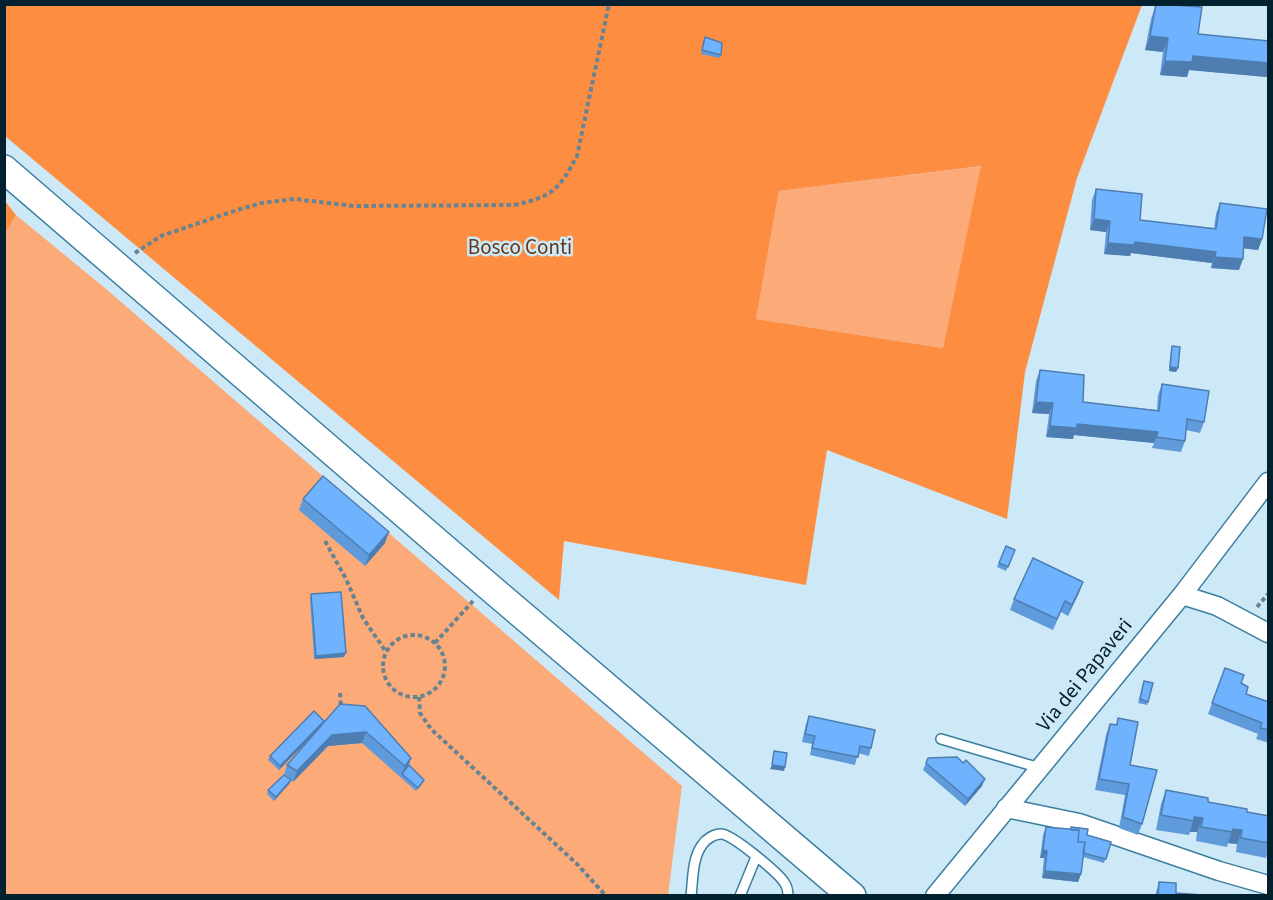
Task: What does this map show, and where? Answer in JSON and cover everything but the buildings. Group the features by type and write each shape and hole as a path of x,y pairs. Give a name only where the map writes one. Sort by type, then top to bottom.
{"main road":[{"path":"4,170 852,896"}],"street":[{"name":"Via dei Papaveri","path":"935,896 1182,595 1269,482"},
{"path":"1182,595 1217,606 1269,633"},
{"path":"1006,808 1079,823 1208,867 1269,885"}],"lane":[{"path":"941,739 1040,768"},
{"path":"691,896 696,857 707,839 719,833 729,835 784,882 788,896"},
{"path":"740,896 756,857"}],"path":[{"path":"119,269 139,249 161,236 262,203 294,200 354,206 514,205 534,201 551,193 565,178 577,156 609,4"},
{"path":"325,541 346,579 363,618 386,652"},
{"path":"435,643 487,585"},
{"path":"419,635 435,643 446,663 440,684 431,693 419,697 407,696 392,689 384,676 383,664 386,652 399,639 419,635"},
{"path":"340,693 341,715"},
{"path":"419,697 420,713 431,729 577,864 606,896"}],"shaded area":[{"path":"982,166 943,348 756,319 779,191"},
{"path":"16,215 106,289 682,786 668,895 5,895 4,233"}],"green space":[{"name":"Bosco Conti","path":"4,5 1142,5 1077,178 1025,372 1007,519 827,450 806,585 564,541 559,600 5,136","holes":["981,166 943,348 756,319 779,191"]},
{"path":"5,201 16,215 5,233"}]}
